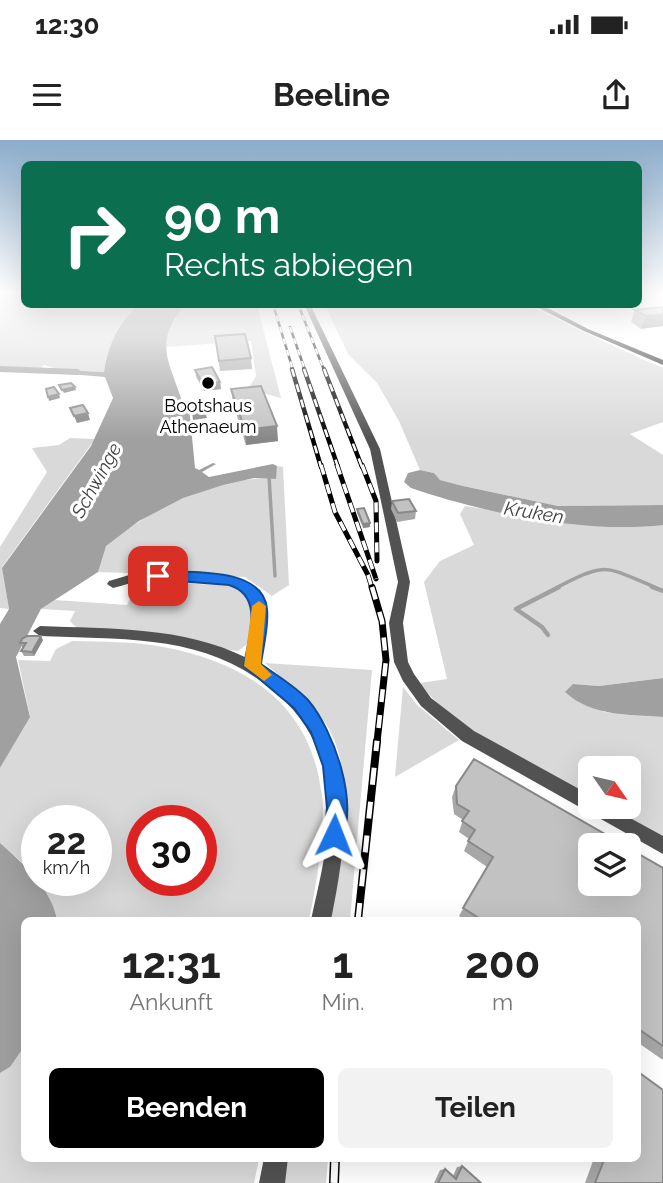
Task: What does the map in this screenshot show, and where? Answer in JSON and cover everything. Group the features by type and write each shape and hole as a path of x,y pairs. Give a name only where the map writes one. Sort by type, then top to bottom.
{"street":[{"path":"325,342 375,450 404,582 396,623 401,662 408,677 426,702 468,736 578,797"},
{"path":"613,342 663,363"},
{"path":"113,584 141,576 158,576 230,580 245,585 255,594 260,609 252,666"},
{"path":"40,631 150,637 201,646 252,666 300,703 319,729 332,766 336,808 332,861 322,917"},
{"path":"616,819 663,845"},
{"path":"272,1183 275,1162"}],"shaded area":[{"path":"0,342 113,342 104,372 60,370 44,365 40,369 0,368"},
{"path":"166,342 241,342 165,347"},
{"path":"251,342 266,342 281,398 258,392 250,386 256,376"},
{"path":"342,342 605,342 663,368 663,422 630,434 663,455 663,505 558,506 440,480 434,473 420,470 399,421 377,383 348,354"},
{"path":"70,438 95,439 2,567 9,609 0,608 0,547 47,472 32,448 59,445"},
{"path":"277,466 283,467 289,585 272,596 245,577 98,572 108,544 157,511 215,486 235,481 275,479"},
{"path":"465,506 586,524 663,525 663,678 599,686 573,684 604,712 663,717 663,837 631,819 641,819 641,756 578,756 578,790 476,733 454,718 420,683 447,679 424,582 440,561 474,545 460,514"},
{"path":"147,581 230,586 243,590 252,601 250,642 238,651 79,630 70,621 75,611 41,609 55,600 127,605 135,589"},
{"path":"72,641 152,645 191,653 217,662 264,688 283,705 299,726 311,750 323,798 321,848 310,917 51,917 42,896 112,896 112,805 21,805 21,861 0,843 0,768 30,716 18,660 50,661 56,649"},
{"path":"265,663 372,670 350,917 328,917 343,820 342,769 336,745 326,724 297,692"},
{"path":"403,687 417,705 459,740 395,777"},
{"path":"21,1051 21,1162 258,1162 254,1183 0,1183 0,1073 10,1067"},
{"path":"288,1162 328,1162 326,1183 284,1183"}],"water":[{"name":"Schwinge","path":"113,342 166,342 166,352 182,401 189,406 195,468 199,470 216,464 202,472 209,477 273,464 277,466 276,479 254,478 223,485 183,498 139,521 106,546 98,572 41,609 16,657 30,717 0,768 0,624 9,609 2,568 91,446 113,398 105,377 58,373 60,370 104,372"},
{"name":"Kruken","path":"420,470 434,473 440,480 463,486 558,506 663,505 663,525 601,527 568,524 470,506 411,488 404,482 408,473"},
{"path":"663,678 663,717 599,710 565,692 573,684 599,686"},
{"path":"0,843 21,862 21,896 48,896 56,917 21,917 21,1051 10,1067 0,1073"}],"building":[{"path":"216,342 247,342 251,358 219,361"},
{"path":"212,367 220,382 203,384 195,370"},
{"path":"71,383 75,387 62,390 59,385"},
{"path":"261,386 277,426 245,430 231,389"},
{"path":"54,387 59,394 48,397 46,389"},
{"path":"204,403 205,411 192,412 191,404"},
{"path":"83,405 88,413 74,416 70,408"},
{"path":"409,499 416,511 398,513 392,501"},
{"path":"364,508 370,523 363,524 357,509"},
{"path":"27,636 41,636 32,652 21,651 26,643 20,643"},
{"path":"474,759 603,833 578,833 578,896 641,896 641,855 663,868 663,1046 641,1031 641,917 477,917 463,908 493,857 468,841 475,830 462,821 469,811 457,804 456,786"},
{"path":"641,1074 663,1090 663,1183 595,1183 603,1162 641,1162"},
{"path":"462,1166 481,1183 438,1183 445,1169 456,1179"}],"waterway":[{"path":"0,369 78,372"},
{"path":"269,476 275,576"},
{"path":"556,588 597,570 615,571 657,588"},
{"path":"548,635 542,627 516,609 559,587"},
{"path":"652,587 663,591"}],"railway":[{"path":"284,342 293,370"},
{"path":"295,342 305,370"},
{"path":"313,342 324,370"},
{"path":"292,369 321,467"},
{"path":"304,369 338,467"},
{"path":"324,369 362,467"},
{"path":"321,465 335,512 372,588"},
{"path":"337,465 376,579"},
{"path":"362,465 376,501 377,561"},
{"path":"372,587 382,621 386,660 377,742"},
{"path":"358,917 377,741"},
{"path":"334,1183 335,1162"}],"slow traffic":[{"path":"259,606 257,646 252,666 264,675"}],"place":[{"name":"Bootshaus Athenaeum","path":"208,383"}],"route":[{"path":"158,576 230,580 245,585 255,594 260,609 257,646 252,666 300,703 319,729 332,766 336,808 334,835"}]}
